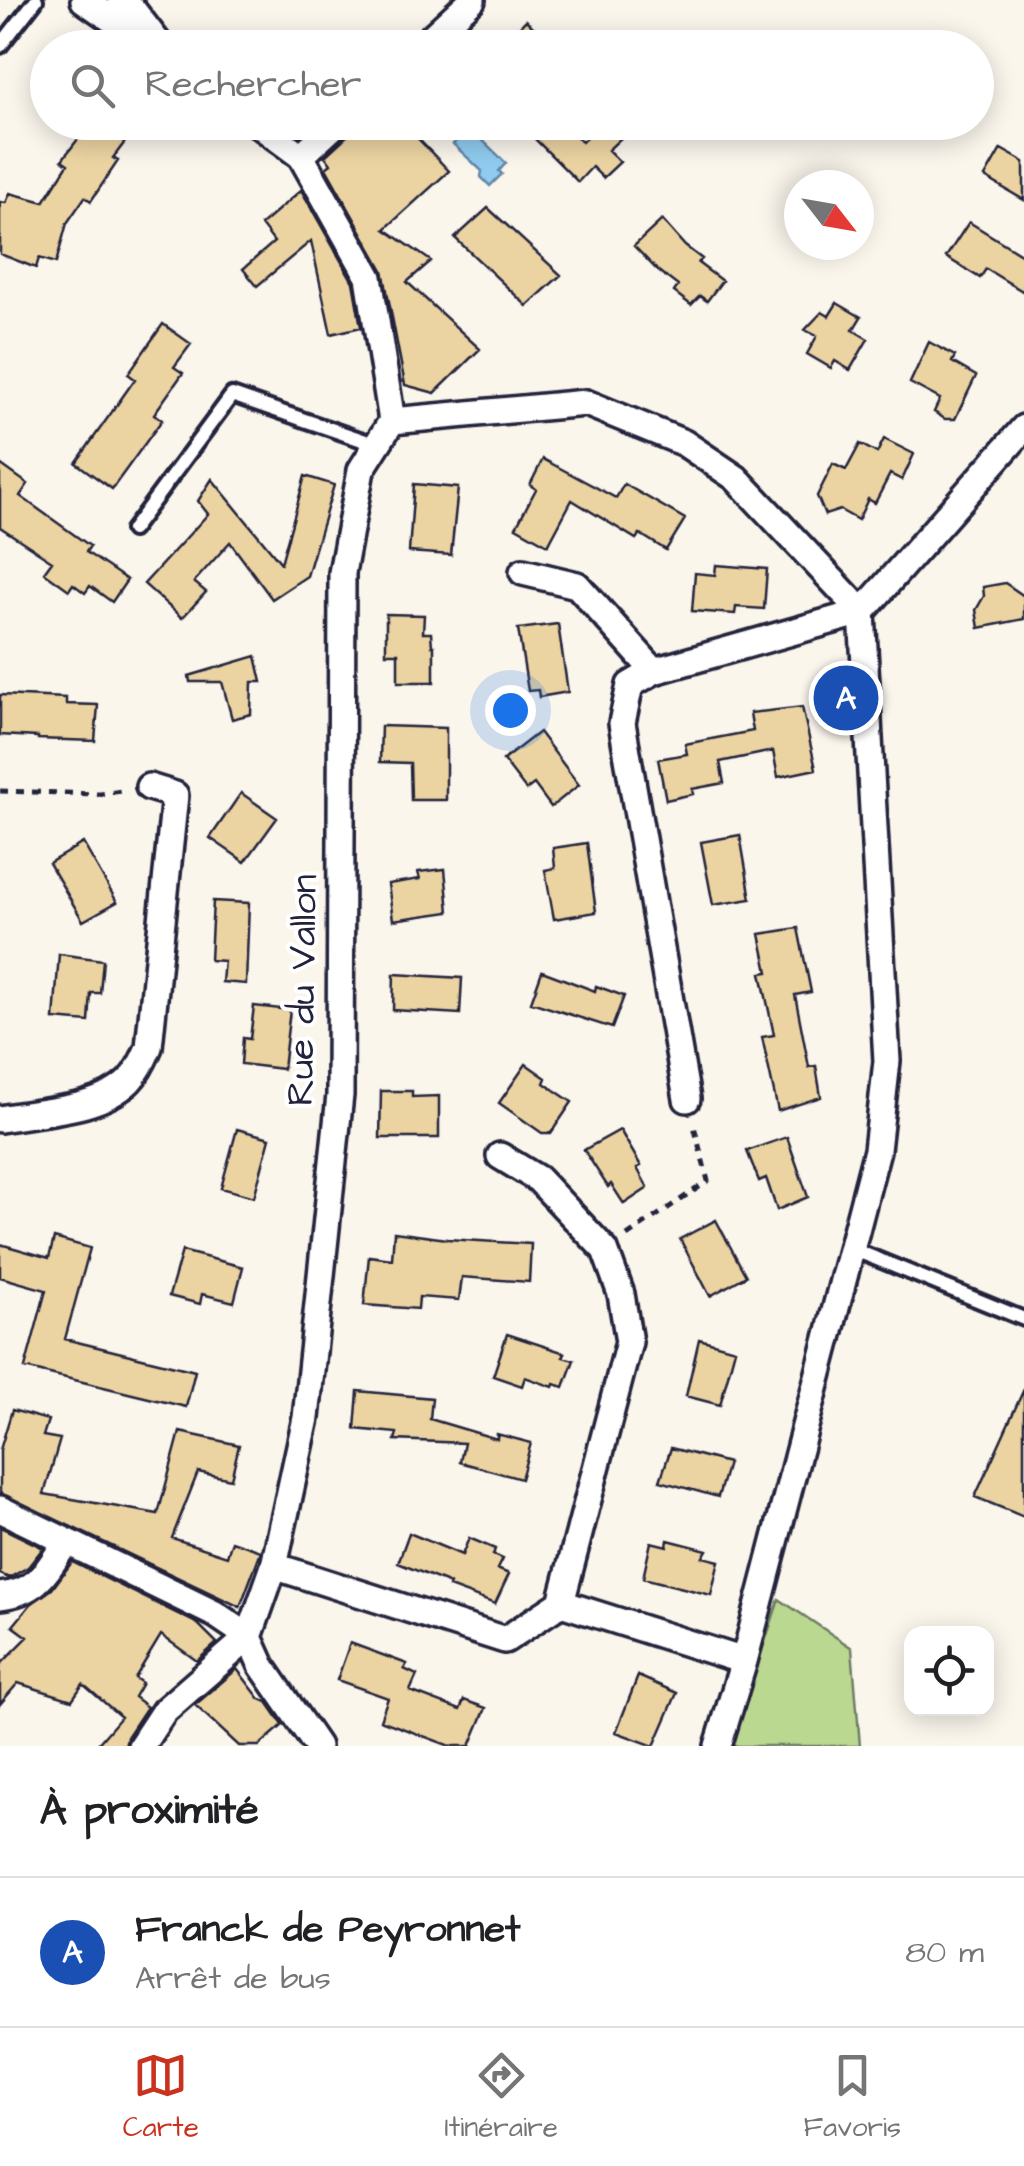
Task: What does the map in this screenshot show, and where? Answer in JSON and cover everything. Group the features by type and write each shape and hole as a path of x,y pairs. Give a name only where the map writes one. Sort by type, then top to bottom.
{"street":[{"path":"84,0 127,30"},
{"path":"121,0 148,30"},
{"path":"440,30 472,0"},
{"path":"279,140 301,156 369,277 392,421 586,403 668,436 736,478 862,612 887,1061 877,1150 744,1661 718,1746"},
{"path":"301,156 318,140"},
{"name":"Rue du Vallon","path":"249,1637 274,1566 306,1418 340,1096 342,573 361,470 392,421"},
{"path":"687,1100 622,723 630,685 654,671 862,612 1024,428"},
{"path":"524,572 577,585 654,671"},
{"path":"0,1119 87,1104 116,1092 132,1079 143,1062 149,1047 176,796 150,787"},
{"path":"274,1566 505,1640 561,1603 628,1342 621,1294 605,1250 538,1179 500,1156"},
{"path":"0,1508 215,1614 249,1637 262,1666 317,1746"},
{"path":"0,1596 20,1594 41,1580 66,1542"},
{"path":"561,1603 744,1661"},
{"path":"142,1746 164,1711 249,1637"}],"lane":[{"path":"0,46 36,0"},
{"path":"132,530 232,395 377,445"},
{"path":"850,1248 1024,1318"}],"path":[{"path":"0,791 100,794"},
{"path":"605,1250 708,1181 687,1100"}],"green space":[{"path":"779,1599 852,1648 860,1746 731,1746"}],"water":[{"path":"457,140 482,140 506,163 499,171 502,174 490,186 481,177 482,171 453,144"}],"building":[{"path":"526,20 536,30 516,30"},
{"path":"77,140 126,140 113,158 118,161 91,201 85,197 67,223 56,263 39,258 36,268 0,254 0,202 6,203 10,193 44,202 68,164 62,160"},
{"path":"342,140 419,140 449,171 385,229 431,261 407,282 480,349 435,393 405,385 383,270 326,168 331,164 325,156"},
{"path":"536,140 619,140 608,150 620,162 603,178 592,167 578,182"},
{"path":"1001,149 1024,162 1024,200 985,177"},
{"path":"301,190 353,282 361,327 331,334 311,241 257,286 243,269 274,242 261,225"},
{"path":"488,208 561,275 527,306 455,238"},
{"path":"662,220 702,259 698,263 722,281 707,301 700,296 691,305 674,292 678,286 634,246"},
{"path":"969,222 1024,256 1024,292 986,269 980,278 946,257"},
{"path":"837,303 861,317 853,330 868,339 850,370 835,361 831,368 807,354 817,336 805,330 822,312 829,316"},
{"path":"163,324 191,344 174,367 183,373 154,414 162,420 112,489 76,463 135,379 128,374"},
{"path":"929,342 955,356 952,362 976,376 955,419 945,419 934,412 940,399 910,383"},
{"path":"884,439 914,454 902,480 890,474 875,503 868,499 858,520 840,510 825,515 817,496 833,464 846,470 860,444 877,453"},
{"path":"543,459 616,498 624,484 685,519 666,550 640,534 636,539 572,500 548,545 516,527 536,489 530,485"},
{"path":"0,464 28,484 20,496 90,546 86,552 127,580 112,602 90,586 85,593 73,584 69,590 44,572 52,561 0,527"},
{"path":"305,476 334,485 307,576 272,599 230,542 194,582 206,592 182,618 144,584 208,514 198,501 212,479 281,563"},
{"path":"414,484 458,488 451,555 409,552"},
{"path":"716,565 767,569 764,609 736,607 735,614 692,611 695,573 715,575"},
{"path":"1005,583 1024,596 1024,619 979,628 976,610 984,596 983,587"},
{"path":"386,614 424,615 423,633 431,633 434,646 434,682 398,682 398,653 386,653"},
{"path":"558,624 568,692 539,697 538,690 528,691 518,629"},
{"path":"256,656 262,682 252,682 251,714 232,719 222,682 190,682 189,676"},
{"path":"0,695 66,698 66,704 98,705 95,741 0,735"},
{"path":"802,707 816,769 778,777 773,751 720,762 724,783 692,789 693,794 666,800 658,759 687,754 685,744 753,731 750,713"},
{"path":"381,726 446,728 446,800 411,800 410,763 380,762"},
{"path":"539,732 579,785 551,807 534,784 526,790 503,760"},
{"path":"241,793 277,818 245,862 210,838"},
{"path":"740,835 751,899 713,905 701,842"},
{"path":"83,843 117,902 83,921 49,863"},
{"path":"587,843 596,912 554,919 545,870 555,868 553,848"},
{"path":"445,869 449,912 393,920 388,884 420,879 418,872"},
{"path":"213,901 249,903 246,984 222,982 224,961 210,960"},
{"path":"798,928 811,992 795,995 809,1067 816,1066 821,1097 778,1111 762,1037 774,1035 761,973 768,972 760,934"},
{"path":"59,954 103,960 100,993 91,993 89,1022 54,1019"},
{"path":"542,971 595,991 596,986 624,996 612,1028 531,1002"},
{"path":"394,974 462,978 460,1014 393,1010"},
{"path":"254,1006 290,1010 283,1069 241,1064 243,1038 250,1039"},
{"path":"526,1064 546,1078 544,1083 572,1102 551,1133 542,1133 499,1103"},
{"path":"381,1091 412,1091 412,1097 439,1096 439,1138 380,1138"},
{"path":"237,1129 270,1138 254,1197 221,1188"},
{"path":"620,1130 641,1166 637,1168 648,1188 624,1204 584,1150"},
{"path":"787,1137 808,1197 777,1210 766,1178 759,1181 747,1151"},
{"path":"716,1220 746,1276 710,1296 680,1239"},
{"path":"394,1232 531,1244 529,1282 462,1277 459,1300 419,1297 418,1309 364,1305 369,1256 392,1259"},
{"path":"54,1238 90,1248 65,1339 195,1371 186,1407 25,1368 46,1290 0,1277 0,1244 49,1258"},
{"path":"182,1251 243,1267 234,1302 202,1294 200,1304 169,1296"},
{"path":"507,1334 565,1353 563,1357 574,1360 564,1387 525,1377 522,1386 493,1376"},
{"path":"699,1339 735,1349 720,1405 686,1396"},
{"path":"1024,1389 1024,1517 975,1497"},
{"path":"358,1391 432,1398 430,1419 497,1439 497,1434 531,1443 521,1479 460,1462 464,1443 395,1440 397,1433 355,1429"},
{"path":"12,1410 48,1420 43,1436 60,1439 44,1494 158,1514 180,1432 239,1445 231,1479 198,1472 172,1538 227,1556 232,1541 261,1551 240,1607 0,1493 0,1450"},
{"path":"671,1448 728,1463 718,1497 660,1481"},
{"path":"0,1527 43,1548 28,1567 9,1578 0,1574"},
{"path":"409,1533 462,1555 469,1538 495,1549 493,1555 502,1559 497,1569 509,1574 495,1604 398,1563"},
{"path":"668,1540 707,1550 703,1557 719,1561 711,1595 643,1578 651,1542 667,1546"},
{"path":"72,1562 198,1624 217,1643 197,1661 161,1635 135,1678 142,1683 134,1697 147,1707 125,1746 96,1746 121,1717 83,1684 72,1700 18,1683 0,1704 0,1665 28,1637 13,1626 31,1604 52,1589"},
{"path":"350,1643 407,1664 404,1669 417,1675 410,1691 460,1710 464,1700 486,1708 470,1746 450,1746 380,1720 388,1698 337,1680"},
{"path":"237,1669 283,1725 259,1746 239,1746 195,1705"},
{"path":"638,1676 677,1693 654,1746 616,1732"}],"place":[{"name":"Franck de Peyronnet","path":"846,698"}]}
